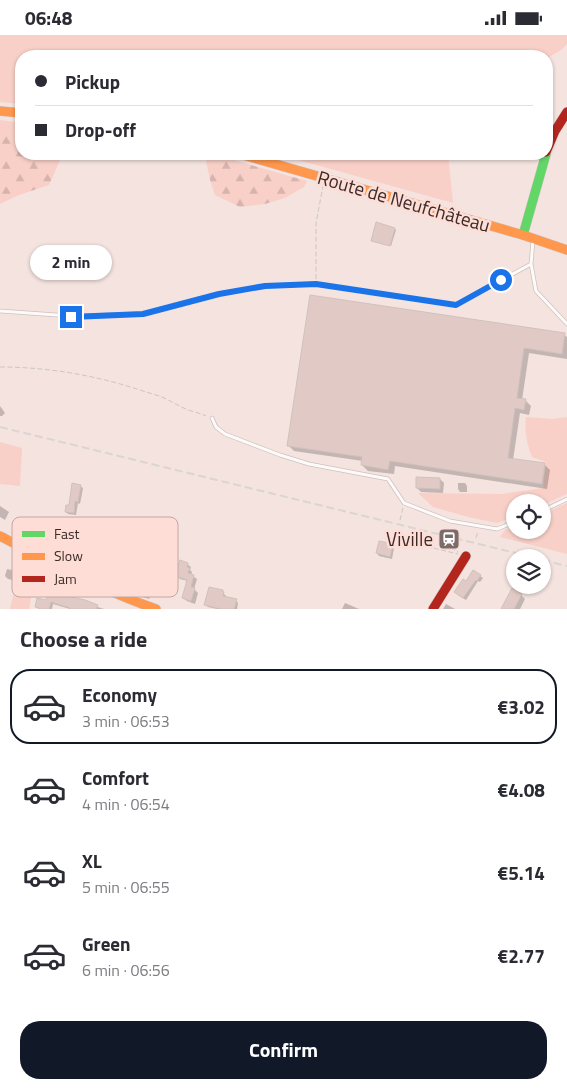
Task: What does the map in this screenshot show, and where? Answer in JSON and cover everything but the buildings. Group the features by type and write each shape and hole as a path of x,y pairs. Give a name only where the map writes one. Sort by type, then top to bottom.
{"street":[{"path":"0,111 15,112"},
{"path":"553,136 567,112"},
{"name":"Route de Neufchâteau","path":"261,160 534,238 567,250"},
{"path":"523,235 544,160"},
{"path":"0,535 12,541"},
{"path":"433,609 466,556"},
{"path":"122,597 156,609"}],"lane":[{"path":"534,238 531,264 536,291 567,324"},
{"path":"0,311 71,317 143,314 219,294 265,286 316,284 456,305 531,264"},
{"path":"212,418 216,427 225,434 280,455 309,464 388,479 404,503 450,521 497,529 506,526"},
{"path":"551,507 567,499"}],"path":[{"path":"316,284 316,223 325,178"},
{"path":"0,367 80,374 165,398 188,410 212,418"},
{"path":"400,520 404,503"},
{"path":"476,538 480,526"},
{"path":"397,533 396,539 466,556"},
{"path":"444,544 466,556"}],"green space":[{"path":"0,35 567,35 567,44 553,55 553,50 15,50 15,103 0,102"},
{"path":"0,120 15,122 15,160 60,160 49,185 19,195 0,204"},
{"path":"232,160 307,181 304,187 285,198 265,204 240,207 215,195 206,161"},
{"path":"298,160 449,160 453,203"},
{"path":"526,417 552,419 567,417 567,494 551,501 551,494 506,494 506,520 497,523 433,507 418,493 502,494 543,488 546,462 532,457 525,427"},
{"path":"0,442 22,448 20,486 0,484"},
{"path":"567,503 567,554 508,539 551,539 551,510"},
{"path":"505,530 506,539 500,537"},
{"path":"13,597 31,597 29,609 10,609"}],"railway":[{"path":"0,427 506,551"},
{"path":"551,562 567,566"}],"traffic: fast":[{"path":"523,235 544,160"}],"traffic: slow":[{"path":"0,111 15,112"},
{"path":"261,160 523,235 567,250"},
{"path":"0,536 12,542"},
{"path":"124,597 156,609"}],"traffic: jam":[{"path":"553,136 567,112"},
{"path":"433,609 466,556"}],"place":[{"name":"Viville","path":"449,539"}],"route":[{"path":"71,317 143,314 219,294 265,286 316,284 456,305 501,280"}]}
